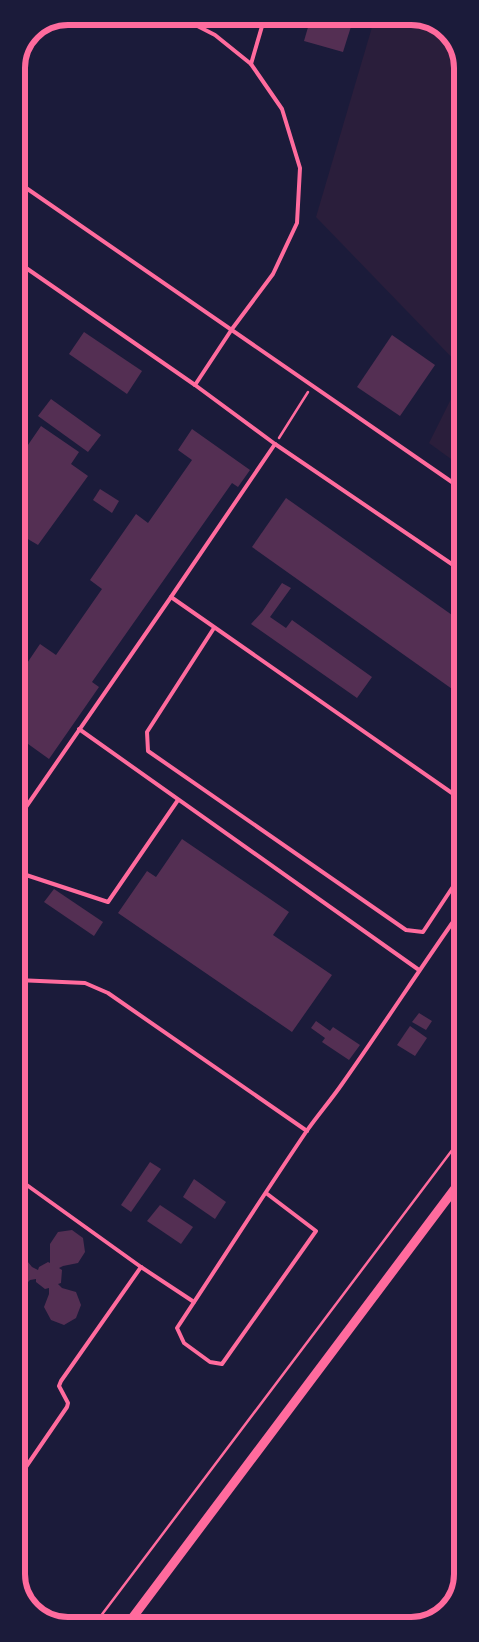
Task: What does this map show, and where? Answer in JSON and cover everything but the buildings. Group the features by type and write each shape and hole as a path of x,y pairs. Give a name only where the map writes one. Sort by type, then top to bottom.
{"street":[{"path":"134,1617 454,1190"}],"lane":[{"path":"195,385 232,329 273,274 297,223 300,168 282,109 251,64 215,35 196,25"},
{"path":"251,64 262,25"},
{"path":"25,187 454,482"},
{"path":"25,267 195,385 275,444 454,566"},
{"path":"25,808 275,444"},
{"path":"171,597 454,794"},
{"path":"214,628 146,732 148,752 406,930 423,932 454,885"},
{"path":"79,729 419,970"},
{"path":"25,875 108,902 178,800"},
{"path":"266,1193 316,1231 222,1364 210,1362 184,1343 177,1328 194,1302 266,1193 307,1131 343,1084 454,920"},
{"path":"25,980 84,983 108,993 307,1131"},
{"path":"25,1184 194,1302"},
{"path":"25,1468 67,1408 68,1403 59,1386 61,1381 142,1267"}],"path":[{"path":"275,444 313,385"},
{"path":"100,1617 454,1148"}],"shaded area":[{"path":"373,25 414,25 433,31 445,42 451,51 454,68 454,360 316,217"},
{"path":"454,393 454,461 429,443"}]}
